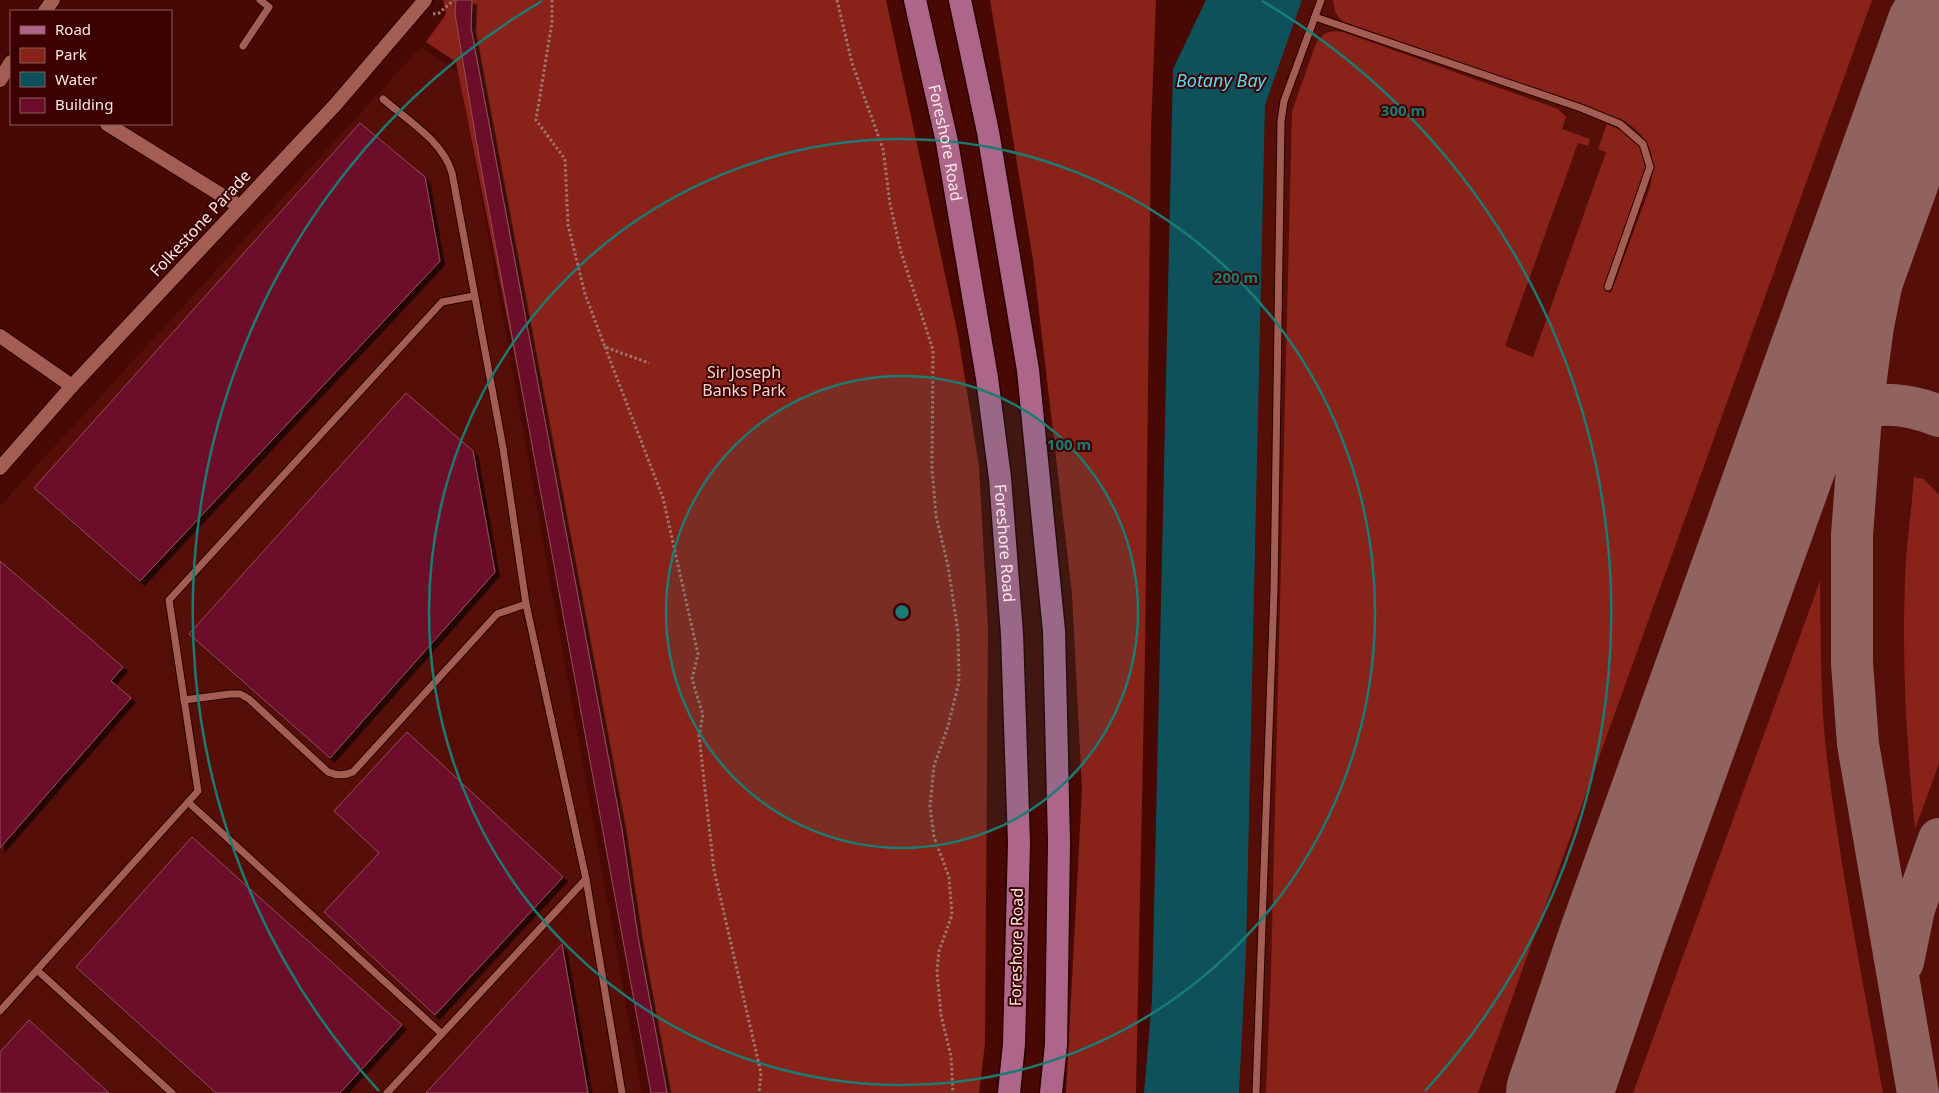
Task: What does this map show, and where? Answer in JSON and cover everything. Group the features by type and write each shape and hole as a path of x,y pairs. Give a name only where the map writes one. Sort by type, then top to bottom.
{"main road":[{"name":"Foreshore Road","path":"915,0 947,142 987,378 1000,478 1012,634 1019,843 1014,1044 1009,1093"},
{"path":"960,0 988,132 1028,370 1054,631 1059,842 1056,1045 1051,1093"}],"street":[{"name":"Folkestone Parade","path":"0,468 72,386 336,104 425,0"},
{"path":"0,80 10,64"},
{"path":"109,125 239,206"},
{"path":"0,336 72,386"}],"lane":[{"path":"243,46 269,7 260,0"},
{"path":"1256,1093 1274,591 1281,121 1284,101 1321,0"},
{"path":"1315,17 1581,108 1620,124 1643,144 1650,167 1608,287"},
{"path":"383,99 440,148 448,159 503,448 526,604 586,879 622,1093"},
{"path":"0,1011 198,790 169,600 442,302 474,296"},
{"path":"184,700 240,694 249,699 328,772 336,775 348,774 354,772 498,614 526,604"},
{"path":"188,802 442,1034"},
{"path":"387,1093 586,879"},
{"path":"37,970 172,1093"}],"path":[{"path":"552,0 552,22 536,120 565,159 568,225 585,294 663,498 698,654 692,679 702,715 699,735 714,870 761,1073 759,1093"},
{"path":"837,0 852,63 883,149 890,204 900,252 933,350 932,468 936,516 948,566 958,632 959,682 948,726 934,766 930,806 934,838 949,877 952,915 940,951 937,971 941,1015 951,1056 953,1093"},
{"path":"605,347 649,363"}],"shaded area":[{"path":"1302,0 1939,0 1939,1093 1239,1093 1246,953 1265,105"},
{"path":"421,47 459,73 642,1093 0,1093 0,506"}],"green space":[{"name":"Sir Joseph Banks Park","path":"443,0 886,0 958,335 979,467 988,628 985,1044 979,1093 653,1093 542,492 456,62 426,42 446,14"},
{"path":"990,0 1156,0 1151,130 1145,653 1136,1093 1066,1093 1082,790 1072,594 1033,260"},
{"path":"1333,0 1872,0 1478,1093 1266,1093 1271,973 1292,111 1316,43 1325,34 1338,31 1558,109 1566,117 1562,129 1590,139 1588,146 1578,143 1505,346 1533,357 1606,152 1598,149 1607,124 1631,137 1640,149 1645,165 1645,175 1605,291 1611,293 1650,187 1653,167 1652,158 1650,150 1641,136 1626,122 1344,22 1336,12"},
{"path":"1914,477 1924,479 1939,495 1939,764 1915,829 1909,762 1904,661 1906,560"},
{"path":"1820,581 1822,692 1827,759 1846,885 1883,1093 1633,1093"}],"water":[{"name":"Botany Bay","path":"1206,0 1302,0 1265,105 1246,953 1239,1093 1144,1093 1152,1000 1173,69"}],"building":[{"path":"456,0 472,0 471,28 622,830 638,937 667,1093 651,1093 478,151 455,14"},
{"path":"360,123 425,177 440,261 140,581 34,488"},
{"path":"406,393 473,451 495,572 330,758 189,634"},
{"path":"0,561 123,667 111,681 131,698 0,848"},
{"path":"407,732 563,877 435,1015 324,912 379,853 334,811"},
{"path":"192,837 402,1025 340,1093 216,1093 76,967"},
{"path":"562,944 588,1093 426,1093"},
{"path":"29,1020 109,1093 0,1093 0,1052"}],"taxiway":[{"path":"1918,1093 1858,744 1852,663 1852,535 1861,416 1873,326 1895,217 1939,55"},
{"path":"1751,553 1771,490 1787,457 1801,439 1817,425 1835,415 1855,408 1876,405 1897,405 1919,409 1939,416"},
{"path":"1903,962 1914,909 1939,839"},
{"path":"1560,1093 1562,1084"}],"runway":[{"path":"1559,1093 1612,938 1939,30"}]}
